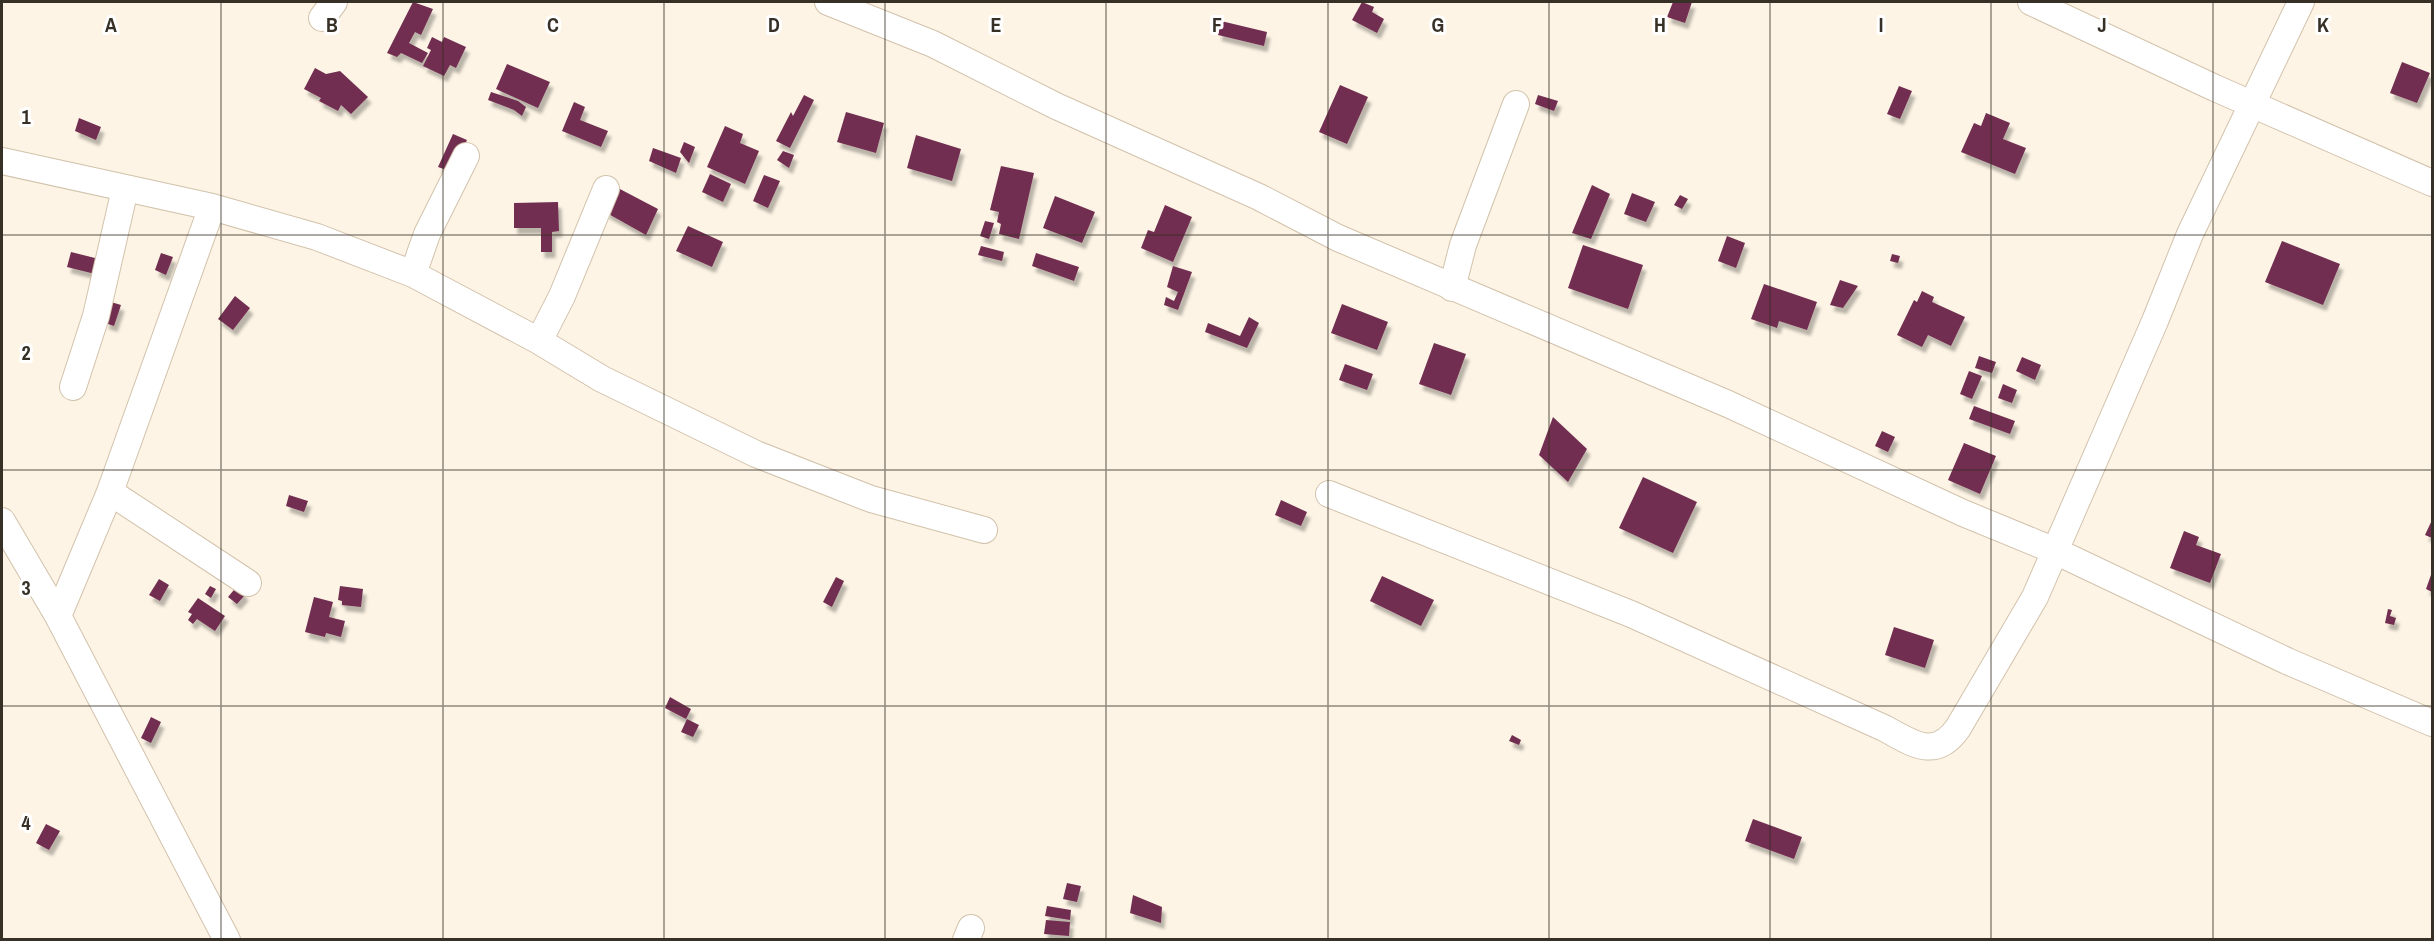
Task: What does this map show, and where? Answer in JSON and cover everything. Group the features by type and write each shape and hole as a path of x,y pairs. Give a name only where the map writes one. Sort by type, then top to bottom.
{"street":[{"path":"828,2 854,7 1056,106 1259,197 1338,238 1728,404 1952,508 2053,550 2287,661 2433,723"},
{"path":"2031,2 2433,183"},
{"path":"1329,494 1631,614 1884,728 1914,744 1933,748 1951,738 2035,597 2053,550 2155,321 2190,234 2301,2"},
{"path":"1452,288 1462,245 1516,104"},
{"path":"413,274 427,234 466,156"},
{"path":"2,161 36,166 125,189 212,207 317,237 413,274 539,341 602,379 756,454 872,499 984,530"},
{"path":"73,387 99,304 125,189"},
{"path":"539,341 562,296 606,189"},
{"path":"58,616 110,492 212,207"},
{"path":"110,492 248,583"},
{"path":"2,521 58,616 227,939"}],"building":[{"path":"413,2 433,9 421,35 415,32 409,43 428,53 422,63 401,53 397,57 387,53"},
{"path":"1362,2 1374,7 1372,12 1384,19 1377,33 1352,20"},
{"path":"1673,2 1692,2 1685,23 1667,17"},
{"path":"1221,21 1267,32 1264,46 1218,35"},
{"path":"432,37 442,42 444,37 466,47 456,68 450,65 444,76 423,66 431,50 427,48"},
{"path":"2402,62 2430,73 2417,103 2390,93"},
{"path":"507,64 550,82 538,108 496,89"},
{"path":"315,68 326,74 340,71 368,97 351,114 341,105 338,111 319,101 321,98 304,89"},
{"path":"1340,85 1368,97 1347,144 1319,132"},
{"path":"1899,86 1912,91 1900,119 1887,114"},
{"path":"491,92 518,101 526,107 522,116 514,110 488,100"},
{"path":"804,95 814,100 790,148 776,141 791,112 793,116"},
{"path":"1538,95 1558,101 1554,111 1535,104"},
{"path":"574,102 585,107 580,120 608,131 601,147 562,131"},
{"path":"846,112 884,123 876,153 837,142"},
{"path":"1986,113 2010,123 2003,139 2026,148 2015,174 1961,152 1974,123 1981,126"},
{"path":"79,118 101,127 96,140 75,131"},
{"path":"725,126 743,134 740,143 759,151 745,184 707,167"},
{"path":"453,134 467,140 452,172 438,167"},
{"path":"916,135 961,149 952,181 907,168"},
{"path":"684,142 695,147 689,163 680,152"},
{"path":"653,148 681,158 676,173 649,161"},
{"path":"783,151 794,155 789,168 777,160"},
{"path":"1001,166 1034,173 1019,239 999,234 1001,224 997,222 999,212 990,210"},
{"path":"710,174 731,184 723,202 702,192"},
{"path":"764,175 780,181 768,208 753,201"},
{"path":"1592,185 1610,194 1591,239 1572,233"},
{"path":"618,188 658,209 646,235 605,212"},
{"path":"1632,193 1655,202 1646,222 1624,214"},
{"path":"1680,195 1688,199 1682,209 1674,205"},
{"path":"1055,196 1095,212 1082,243 1043,228"},
{"path":"558,202 559,231 552,232 552,252 541,252 541,228 514,228 514,203"},
{"path":"1165,205 1192,217 1173,262 1141,248 1148,230 1154,232"},
{"path":"985,221 994,223 989,239 980,236"},
{"path":"688,226 723,242 712,267 676,251"},
{"path":"1727,236 1745,243 1736,268 1718,261"},
{"path":"2282,241 2340,264 2323,305 2265,282"},
{"path":"1583,245 1643,265 1628,309 1568,288"},
{"path":"981,246 1004,252 1002,261 978,255"},
{"path":"71,252 99,259 95,274 67,267"},
{"path":"161,253 173,257 166,275 155,270"},
{"path":"1036,253 1079,267 1074,281 1032,266"},
{"path":"1892,254 1900,256 1898,263 1890,261"},
{"path":"1173,266 1192,272 1178,310 1164,305 1166,297 1174,301 1178,292 1167,287"},
{"path":"1840,280 1858,286 1843,308 1830,305"},
{"path":"1764,284 1817,302 1807,330 1779,321 1777,328 1751,319"},
{"path":"1922,291 1934,297 1932,302 1965,317 1951,346 1928,335 1922,347 1897,335 1914,300 1917,302"},
{"path":"235,296 250,308 233,330 218,319"},
{"path":"111,302 121,305 114,326 105,323"},
{"path":"1342,304 1388,322 1377,350 1331,333"},
{"path":"1249,317 1259,323 1247,348 1205,332 1208,323 1240,336"},
{"path":"1434,343 1466,354 1451,395 1419,384"},
{"path":"1979,356 1996,362 1992,373 1975,368"},
{"path":"2022,357 2041,365 2035,380 2016,371"},
{"path":"1345,364 1373,374 1367,390 1339,380"},
{"path":"1969,371 1982,376 1972,399 1960,394"},
{"path":"2003,384 2017,390 2012,403 1998,398"},
{"path":"1974,406 2015,421 2010,434 1969,419"},
{"path":"1553,417 1587,449 1568,482 1539,455"},
{"path":"1882,431 1895,437 1888,452 1875,446"},
{"path":"1964,443 1996,456 1980,494 1948,480"},
{"path":"1643,477 1697,502 1673,553 1619,528"},
{"path":"289,495 308,501 304,512 286,506"},
{"path":"1281,500 1307,512 1301,526 1275,515"},
{"path":"2432,520 2432,538 2425,535"},
{"path":"2184,531 2199,537 2196,545 2221,554 2210,583 2170,568"},
{"path":"2432,572 2432,592 2426,589"},
{"path":"1382,576 1434,600 1421,626 1370,601"},
{"path":"836,577 844,581 832,607 823,602"},
{"path":"159,579 169,585 160,601 149,595"},
{"path":"238,585 245,595 237,604 228,597"},
{"path":"210,586 216,589 211,598 205,594"},
{"path":"340,586 363,589 361,607 342,605 342,601 338,600"},
{"path":"314,597 333,602 329,617 345,621 341,637 326,633 325,637 305,632"},
{"path":"198,598 225,616 215,631 197,619 193,624 188,620 192,614 188,612"},
{"path":"2388,609 2392,610 2390,616 2396,618 2394,625 2385,623"},
{"path":"1894,627 1934,640 1925,668 1885,655"},
{"path":"670,697 691,709 686,719 665,708"},
{"path":"151,717 161,722 151,743 141,738"},
{"path":"687,719 699,725 693,737 681,732"},
{"path":"1512,735 1521,740 1519,745 1509,741"},
{"path":"1753,819 1802,837 1794,859 1745,841"},
{"path":"46,824 60,831 49,850 36,843"},
{"path":"1067,883 1081,886 1077,902 1063,899"},
{"path":"1133,895 1162,907 1161,923 1130,913"},
{"path":"1047,906 1071,910 1070,920 1045,916"},
{"path":"1046,920 1070,922 1069,936 1044,934"}]}
